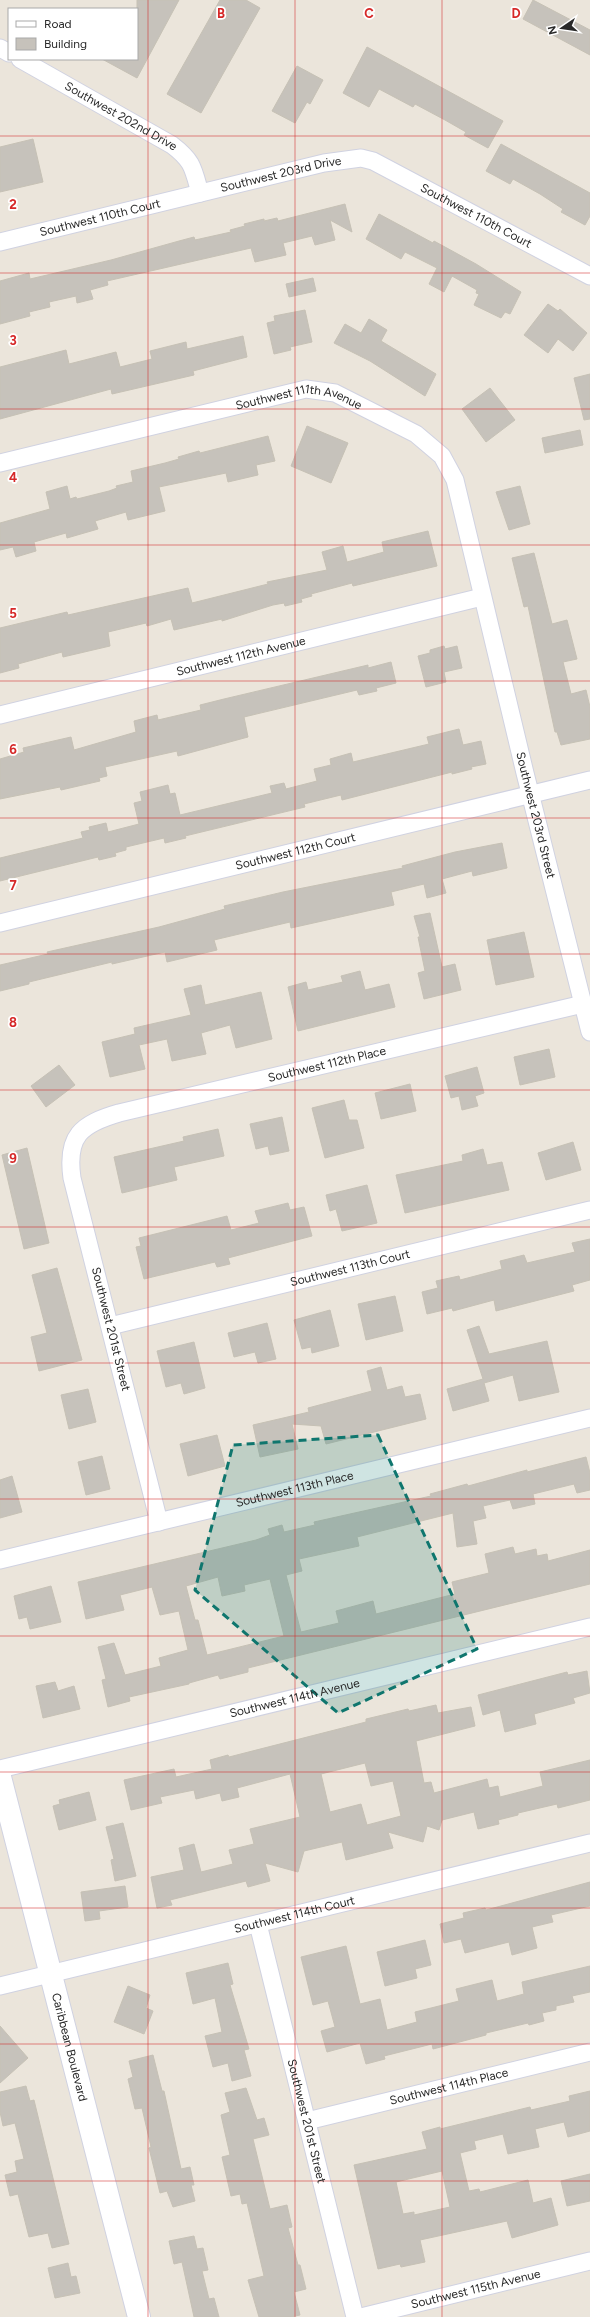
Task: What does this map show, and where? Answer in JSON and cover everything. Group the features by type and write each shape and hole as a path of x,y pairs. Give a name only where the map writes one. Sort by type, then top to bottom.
{"street":[{"name":"Southwest 202nd Drive","path":"22,60 172,145 187,156 194,168 200,193"},
{"name":"Southwest 203rd Drive","path":"200,193 324,163 361,158"},
{"name":"Southwest 110th Court","path":"361,158 373,161 406,177 590,276"},
{"name":"Southwest 110th Court","path":"0,242 200,193"},
{"name":"Southwest 111th Avenue","path":"0,463 290,392 320,390 335,393 416,434 442,456 455,480 482,597"},
{"name":"Southwest 112th Avenue","path":"0,715 482,597"},
{"name":"Southwest 203rd Street","path":"482,597 590,1032"},
{"name":"Southwest 112th Court","path":"0,923 590,780"},
{"name":"Southwest 112th Place","path":"76,1136 93,1122 119,1113 583,1004"},
{"name":"Southwest 201st Street","path":"76,1136 71,1156 72,1178 160,1522"},
{"name":"Southwest 113th Court","path":"110,1326 590,1210"},
{"name":"Southwest 113th Place","path":"0,1560 590,1418"},
{"name":"Southwest 114th Avenue","path":"0,1769 590,1627"},
{"name":"Caribbean Boulevard","path":"0,1777 52,1974 139,2317"},
{"name":"Southwest 114th Court","path":"0,1986 590,1843"},
{"name":"Southwest 201st Street","path":"258,1924 355,2317"},
{"name":"Southwest 114th Place","path":"307,2121 590,2052"},
{"name":"Southwest 115th Avenue","path":"361,2317 590,2261"}],"highlighted area":[{"path":"378,1435 477,1649 338,1713 195,1590 233,1445"}],"building":[{"path":"137,0 179,0 137,78 104,60 138,60"},
{"path":"220,0 246,0 260,8 201,113 167,94"},
{"path":"533,0 590,30 590,55 523,19"},
{"path":"367,47 503,121 488,148 464,135 466,132 445,120 415,104 413,107 379,89 369,107 343,93"},
{"path":"297,66 323,80 310,104 307,102 295,123 272,111"},
{"path":"33,139 43,182 0,192 0,147"},
{"path":"501,144 590,193 590,216 585,225 561,212 563,209 513,179 510,184 486,171"},
{"path":"345,204 352,232 330,220 335,240 315,245 312,236 283,243 286,255 255,262 251,248 107,281 108,285 90,290 93,299 77,303 76,296 49,302 50,307 29,312 30,316 0,324 0,281 29,273 30,279 111,260 194,237 195,240 231,232 230,230 245,226 244,224 264,219 264,221 277,218 278,221"},
{"path":"379,214 433,243 434,241 476,264 521,292 510,314 505,312 501,318 474,305 479,294 476,293 477,290 452,276 444,292 429,284 437,268 405,252 401,259 366,239"},
{"path":"313,278 316,291 289,297 286,284"},
{"path":"548,304 558,311 560,309 587,333 573,351 558,339 548,353 524,335"},
{"path":"305,310 312,342 290,347 291,350 274,354 267,323 275,321 274,316"},
{"path":"369,319 387,330 381,341 436,374 425,396 370,361 334,343 345,324 361,333"},
{"path":"243,336 247,357 193,371 194,375 112,394 111,389 0,419 0,367 66,350 69,364 116,352 120,367 152,359 150,351 186,342 187,349"},
{"path":"590,374 590,419 584,420 574,378"},
{"path":"490,388 515,420 486,442 462,409"},
{"path":"307,426 348,443 331,483 291,466"},
{"path":"580,430 583,445 545,453 542,438"},
{"path":"268,436 275,461 256,465 258,475 228,482 226,473 159,487 165,511 128,520 126,512 95,521 98,529 67,538 66,533 34,542 36,551 16,557 13,547 0,550 0,523 50,509 46,492 67,486 70,499 76,497 77,499 109,491 117,488 116,486 133,482 131,471 179,459 178,457 199,451 200,453"},
{"path":"520,486 530,524 509,530 496,492"},
{"path":"428,531 437,566 353,586 352,583 311,594 312,596 301,599 302,602 285,606 284,603 273,605 222,621 222,619 174,630 171,619 147,626 146,623 108,632 110,646 63,657 62,652 18,664 19,668 0,673 0,628 67,612 68,615 188,588 192,603 268,584 267,582 327,570 322,552 343,546 347,562 384,552 382,542"},
{"path":"534,553 552,624 567,620 577,659 563,662 571,694 586,690 590,707 590,739 561,745 557,732 555,732 528,606 524,607 512,558"},
{"path":"444,646 445,649 457,646 462,668 444,672 446,682 426,687 418,656 430,653 430,650"},
{"path":"391,662 396,683 376,688 377,691 359,695 357,690 244,717 248,737 178,756 177,751 105,767 107,776 99,778 100,781 61,790 60,787 0,799 0,759 24,752 23,748 71,737 74,750 136,732 134,721 157,715 158,720 201,710 200,705 224,699 368,665 368,668"},
{"path":"459,729 463,745 481,741 486,764 471,767 472,769 452,774 452,772 342,800 341,795 304,804 305,807 185,836 186,838 165,843 164,838 126,847 126,850 115,853 116,856 99,860 98,857 0,881 0,858 83,838 81,832 90,830 89,827 106,823 108,832 139,824 134,803 142,801 140,792 168,785 170,794 175,793 180,815 272,793 270,786 284,783 286,789 317,781 314,769 331,765 330,759 351,753 353,762 429,744 427,737"},
{"path":"502,843 507,868 473,876 472,871 442,879 446,893 427,898 424,884 391,892 394,905 291,928 290,922 214,940 217,950 167,962 165,952 112,964 112,962 29,982 29,984 0,991 0,965 48,954 47,952 159,927 225,909 224,906 283,892 403,868 402,866 455,852"},
{"path":"430,913 442,967 455,964 461,990 424,999 418,973 425,971 418,937 420,937 414,916"},
{"path":"524,932 534,977 496,985 487,940"},
{"path":"360,971 365,990 389,984 395,1007 298,1031 288,987 306,982 308,990 343,982 341,976"},
{"path":"201,985 205,1005 261,992 272,1039 236,1048 230,1025 201,1033 206,1054 172,1061 167,1039 139,1045 145,1069 110,1077 102,1042 135,1034 134,1028 191,1015 184,989"},
{"path":"549,1049 555,1077 520,1085 514,1057"},
{"path":"59,1065 75,1085 46,1107 31,1086"},
{"path":"477,1067 484,1093 475,1096 478,1106 462,1110 459,1096 451,1098 445,1076"},
{"path":"410,1084 416,1111 381,1119 375,1093"},
{"path":"344,1100 349,1120 357,1120 364,1148 325,1158 312,1108"},
{"path":"282,1117 289,1151 270,1155 268,1146 256,1149 250,1124"},
{"path":"218,1129 224,1156 174,1167 177,1180 122,1193 114,1157 184,1141 183,1137"},
{"path":"573,1142 581,1170 546,1180 538,1153"},
{"path":"27,1148 49,1243 24,1249 2,1155"},
{"path":"483,1149 487,1165 502,1162 509,1190 405,1213 396,1175 463,1161 462,1155"},
{"path":"367,1185 377,1223 342,1231 336,1209 330,1211 326,1195"},
{"path":"288,1203 290,1210 304,1207 312,1236 228,1258 230,1264 217,1267 215,1262 144,1279 136,1247 141,1246 139,1238 227,1216 231,1230 259,1223 255,1211"},
{"path":"590,1239 590,1280 572,1285 574,1291 496,1311 494,1300 453,1311 452,1308 427,1314 422,1292 438,1288 436,1281 459,1276 460,1280 502,1269 500,1261 524,1255 527,1263 575,1252 572,1243"},
{"path":"57,1268 82,1360 39,1371 31,1337 47,1333 32,1275"},
{"path":"395,1296 403,1331 366,1340 358,1304"},
{"path":"330,1310 339,1346 312,1353 311,1347 302,1349 294,1320"},
{"path":"267,1323 276,1359 258,1363 255,1352 234,1357 228,1333"},
{"path":"479,1326 489,1354 547,1341 559,1392 519,1401 513,1375 484,1383 489,1401 453,1411 447,1389 483,1379 467,1330"},
{"path":"194,1342 205,1388 184,1394 181,1383 166,1387 157,1351"},
{"path":"381,1367 387,1390 402,1386 405,1397 420,1394 426,1419 326,1444 321,1426 292,1424 298,1449 260,1457 253,1425 309,1412 308,1408 372,1391 367,1371"},
{"path":"88,1389 96,1422 69,1429 61,1395"},
{"path":"217,1435 225,1466 188,1476 180,1444"},
{"path":"102,1456 110,1489 86,1495 78,1462"},
{"path":"586,1457 590,1473 590,1490 577,1493 574,1484 533,1494 535,1504 513,1509 510,1500 483,1506 486,1518 473,1521 477,1544 457,1547 453,1513 357,1537 359,1546 299,1559 302,1571 286,1575 301,1632 339,1623 336,1611 373,1601 376,1614 455,1594 452,1582 489,1573 485,1554 513,1547 515,1554 536,1549 537,1556 547,1554 548,1561 590,1550 590,1584 248,1668 248,1672 220,1679 218,1675 189,1684 129,1697 130,1701 108,1707 102,1680 106,1679 98,1647 114,1643 125,1675 161,1666 159,1658 188,1650 179,1611 160,1615 152,1587 120,1595 124,1610 86,1619 78,1582 256,1540 270,1535 268,1529 282,1525 284,1532 315,1525 314,1522 431,1496 430,1494 467,1484 468,1486 527,1470 527,1472","holes":["218,1577 222,1596 245,1591 244,1585 270,1579 284,1636 207,1655 198,1620 195,1620 186,1586"]},
{"path":"12,1476 22,1512 0,1518 0,1480"},
{"path":"51,1586 61,1622 30,1629 27,1617 19,1619 14,1596"},
{"path":"587,1671 590,1693 573,1698 575,1703 534,1714 536,1724 505,1732 500,1710 483,1715 478,1695 567,1672 568,1675"},
{"path":"55,1682 58,1691 74,1686 80,1709 43,1718 36,1686"},
{"path":"436,1705 438,1713 471,1707 475,1726 416,1741 424,1783 431,1782 434,1793 487,1779 489,1788 498,1786 500,1797 543,1786 540,1772 590,1760 590,1800 558,1808 557,1804 518,1813 518,1815 498,1820 499,1824 478,1829 474,1812 442,1820 439,1830 427,1826 423,1842 388,1832 393,1848 346,1860 342,1842 304,1851 298,1872 265,1863 270,1881 248,1887 246,1881 170,1900 172,1905 157,1908 151,1877 184,1870 179,1848 194,1844 201,1872 233,1864 229,1850 254,1844 250,1829 300,1817 290,1774 237,1788 239,1797 222,1801 220,1793 196,1799 194,1790 160,1797 162,1803 131,1810 124,1780 174,1769 176,1777 212,1769 210,1760 228,1755 229,1757 366,1722 366,1719 408,1709 409,1711","holes":["365,1763 371,1786 393,1781 401,1816 367,1825 361,1804 330,1812 321,1774"]},
{"path":"89,1792 96,1820 59,1830 53,1806 60,1804 59,1800"},
{"path":"123,1823 136,1876 115,1881 111,1860 114,1859 106,1827"},
{"path":"590,1882 590,1906 551,1915 553,1922 532,1927 537,1948 512,1955 509,1942 465,1953 461,1939 444,1943 440,1924 464,1918 463,1913 485,1908 486,1910"},
{"path":"125,1886 128,1907 99,1911 100,1919 85,1921 81,1892"},
{"path":"425,1940 431,1965 415,1969 417,1978 385,1986 377,1952"},
{"path":"346,1946 360,2004 380,1999 387,2030 417,2022 415,2012 459,2001 456,1989 492,1980 497,2001 524,1994 522,1982 590,1966 590,1992 572,1996 574,2002 556,2006 556,2010 542,2013 544,2021 529,2025 528,2023 486,2033 486,2035 433,2049 432,2044 384,2056 385,2059 366,2064 360,2043 327,2052 321,2031 335,2027 328,2001 313,2005 301,1957"},
{"path":"228,1963 233,1984 230,1985 249,2049 244,2050 251,2076 232,2081 228,2063 213,2067 205,2036 222,2032 215,1998 193,2004 186,1973"},
{"path":"128,1986 150,1995 146,2008 153,2011 144,2034 114,2022"},
{"path":"0,2026 28,2058 0,2083"},
{"path":"153,2055 162,2091 164,2091 181,2169 190,2167 194,2185 191,2185 195,2201 173,2207 167,2191 160,2193 149,2148 151,2147 142,2108 135,2109 128,2079 133,2077 129,2061"},
{"path":"26,2086 30,2101 34,2100 69,2244 52,2248 48,2233 29,2237 18,2194 10,2196 5,2175 17,2172 15,2161 24,2159 15,2123 3,2126 0,2112 0,2092"},
{"path":"246,2088 257,2120 264,2118 269,2135 253,2139 270,2209 287,2205 292,2227 288,2228 306,2289 294,2292 300,2315 291,2317 259,2317 248,2280 264,2276 247,2203 242,2204 240,2194 231,2196 222,2157 230,2155 221,2115 230,2112 225,2093"},
{"path":"590,2091 590,2131 568,2137 564,2122 535,2129 539,2147 508,2154 503,2134 474,2141 476,2149 460,2153 469,2191 479,2189 480,2192 528,2180 533,2203 551,2198 558,2225 512,2238 507,2221 420,2240 425,2262 401,2267 400,2264 378,2269 354,2165 427,2149 422,2132 530,2107 531,2110 570,2101 569,2096","holes":["442,2171 450,2207 414,2215 414,2212 403,2214 396,2182"]},
{"path":"590,2174 590,2201 567,2206 561,2181"},
{"path":"194,2236 197,2249 203,2248 208,2270 202,2271 209,2299 214,2298 219,2317 194,2317 182,2262 174,2264 169,2241"},
{"path":"68,2263 71,2277 76,2276 80,2293 55,2298 48,2268"}]}
